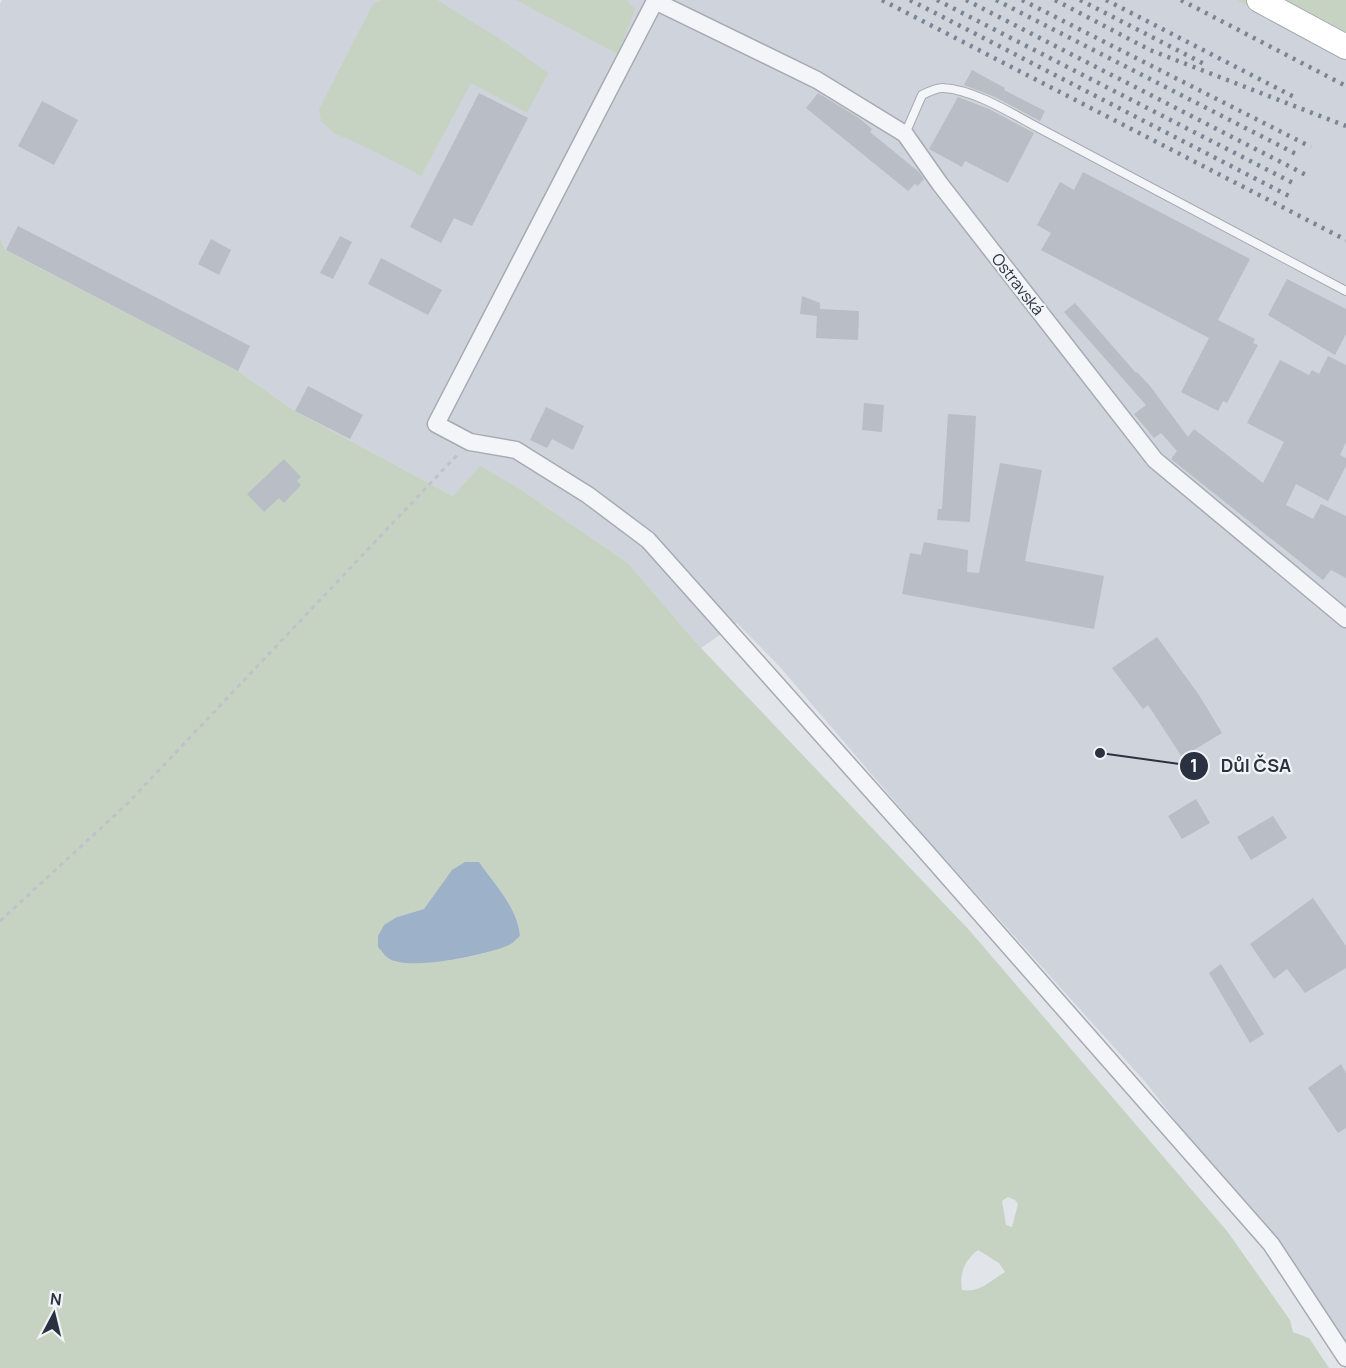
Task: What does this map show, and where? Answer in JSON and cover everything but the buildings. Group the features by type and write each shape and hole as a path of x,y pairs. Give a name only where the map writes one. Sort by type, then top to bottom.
{"street":[{"path":"1259,0 1346,47"},
{"path":"654,1 436,424 470,442 516,450 588,495 648,540 1271,1244 1346,1358"},
{"name":"Ostravská","path":"654,1 817,81 904,134 940,184 1155,460 1346,619"}],"lane":[{"path":"904,134 922,95 942,87 961,91 1018,117 1346,291"}],"path":[{"path":"0,921 127,804 470,442"}],"shaded area":[{"path":"2,0 1236,0 1346,60 1346,1358 1271,1244 1147,1084 927,839 780,667 737,623 701,648 628,563 520,489 480,467 453,496 295,411 238,371 5,250 0,238 0,4"}],"green space":[{"path":"382,0 437,0 503,41 548,73 527,113 471,83 421,176 334,133 321,121 319,109 373,4"},
{"path":"516,0 626,0 635,9 618,54"},
{"path":"1236,0 1346,0 1346,60"},
{"path":"0,238 5,250 238,371 295,411 453,496 480,466 520,489 628,563 701,648 970,931 1227,1231 1290,1320 1293,1332 1309,1338 1329,1368 0,1368","holes":["479,862 510,906 520,936 496,949 465,958 432,962 404,962 397,917 424,909","1008,1197 1018,1204 1012,1227 1006,1225 1002,1201","978,1250 999,1263 1005,1272 980,1288 962,1290 962,1273 973,1254"]}],"water":[{"path":"465,862 479,862 492,879 515,916 520,936 510,944 498,949 466,957 429,963 398,962 388,958 378,947 378,936 384,925 397,917 424,909 452,870"}],"railway":[{"path":"882,0 1346,240"},
{"path":"910,0 1289,196"},
{"path":"937,0 1295,184"},
{"path":"966,0 1308,176"},
{"path":"996,0 1298,155"},
{"path":"1022,0 1311,147"},
{"path":"1055,0 1150,50 1346,126"},
{"path":"1080,0 1208,66"},
{"path":"1106,0 1298,99"},
{"path":"1181,0 1346,86"}],"place":[{"name":"Důl ČSA","path":"1100,753"}]}
